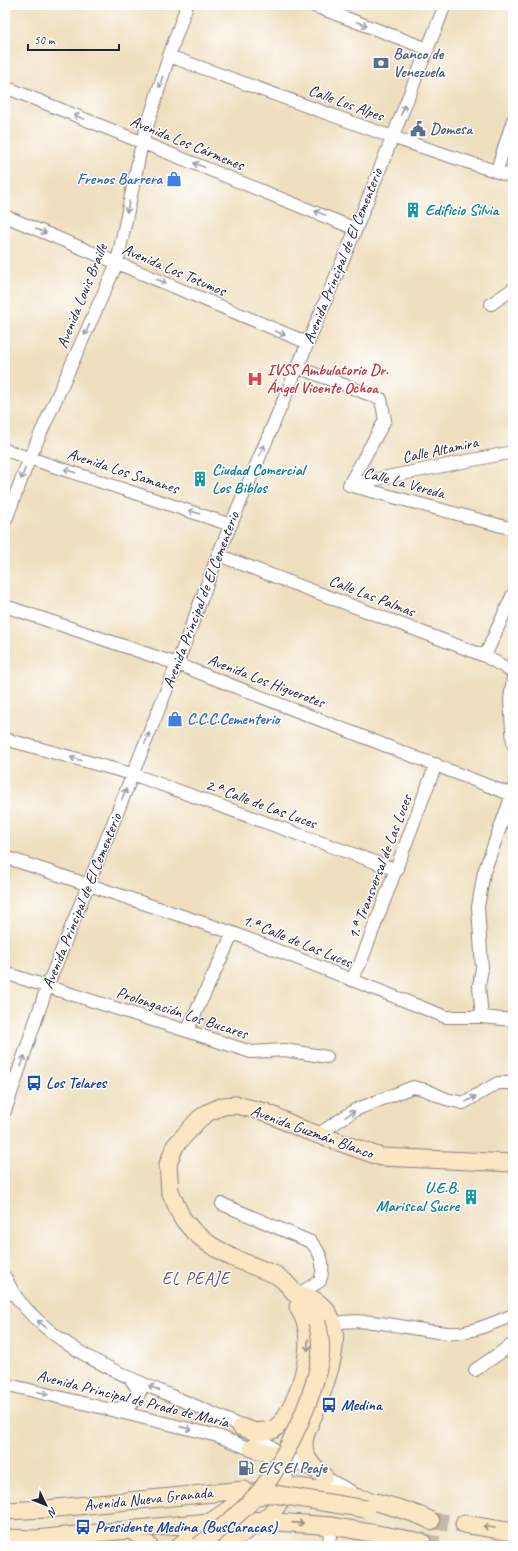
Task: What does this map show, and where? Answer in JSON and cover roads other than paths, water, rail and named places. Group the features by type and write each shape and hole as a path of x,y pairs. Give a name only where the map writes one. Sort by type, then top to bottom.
{"street":[{"name":"Avenida Louis Braille","path":"5,522 30,457 116,263 142,143 168,56 187,5"},
{"path":"312,5 428,49"},
{"name":"Avenida Principal de El Cementerio","path":"5,1111 47,987 177,664 218,555 356,229 445,5"},
{"name":"Calle Los Alpes","path":"168,56 392,137 497,170 513,177"},
{"name":"Avenida Los Cármenes","path":"5,87 356,229"},
{"path":"497,170 513,120"},
{"name":"Avenida Los Totumos","path":"5,216 308,343"},
{"path":"491,304 513,289"},
{"name":"Calle La Vereda","path":"297,367 381,399 385,420 349,485 513,529"},
{"name":"Avenida Los Samanes","path":"5,450 30,457 230,525"},
{"name":"Calle Altamira","path":"349,485 513,452"},
{"name":"Calle Las Palmas","path":"218,555 485,656 513,672"},
{"path":"485,656 513,594"},
{"name":"Avenida Los Higuerotes","path":"5,606 177,664 436,764 513,791"},
{"path":"513,677 510,700 513,744"},
{"name":"2.ª Calle de Las Luces","path":"5,739 132,774 397,870"},
{"name":"1.ª Transversal de Las Luces","path":"351,980 360,964 397,870 436,764"},
{"path":"482,1017 479,986 482,968 478,907 484,872 513,791"},
{"name":"1.ª Calle de Las Luces","path":"5,857 88,886 233,933 446,1017 482,1017 513,1020"},
{"path":"187,1030 233,933"},
{"name":"Prolongación Los Bucares","path":"5,973 187,1030 251,1052 285,1050 327,1057"},
{"path":"317,1135 355,1110 413,1087 426,1090 446,1099 463,1104 498,1083 513,1082"},
{"name":"Avenida Guzmán Blanco","path":"326,1322 313,1313 297,1294 276,1275 233,1258 209,1244 194,1232 182,1218 170,1191 168,1164 175,1146 187,1130 209,1112 223,1106 236,1105 265,1112 317,1135 381,1157 513,1164"},
{"path":"5,1277 16,1297 39,1322 68,1343 115,1372 241,1427 256,1432 274,1430 284,1419 296,1397 306,1364 308,1340 307,1328 297,1305 297,1294 320,1281 324,1269 319,1252 311,1242 222,1204"},
{"path":"326,1322 365,1322 450,1334 484,1326 513,1315"},
{"path":"324,1476 312,1464 305,1453 305,1435 329,1372 334,1345 326,1322"},
{"path":"199,1546 255,1491 282,1457 305,1411 320,1358 326,1322"},
{"path":"475,1370 513,1344"},
{"path":"107,1409 127,1407 136,1401 140,1392 128,1377"},
{"name":"Avenida Principal de Prado de María","path":"5,1384 218,1436 252,1448"},
{"path":"224,1546 246,1530 264,1521 280,1502 287,1485 286,1466 274,1454 241,1427"},
{"path":"252,1448 274,1454"},
{"path":"293,1460 324,1476 369,1505"},
{"path":"179,1546 255,1491 287,1485 431,1521"},
{"path":"255,1491 265,1494 369,1505"},
{"name":"Avenida Nueva Granada","path":"5,1511 46,1509 255,1491"},
{"path":"369,1505 363,1511 361,1519 364,1528 370,1533"},
{"name":"Avenida Nueva Granada","path":"5,1538 36,1539 229,1520"},
{"path":"248,1520 332,1526 422,1542"},
{"path":"464,1524 513,1532"},
{"path":"328,1546 332,1526"},
{"path":"131,1530 149,1546"}],"tunnel":[{"path":"431,1521 464,1524"},
{"path":"422,1542 446,1546"}],"place":[{"name":"Banco de Venezuela","path":"381,63"},
{"name":"Domesa","path":"418,129"},
{"name":"Frenos Barrera","path":"174,179"},
{"name":"Edificio Silvia","path":"413,210"},
{"name":"IVSS Ambulatorio Dr. Ángel Vicente Ochoa","path":"255,379"},
{"name":"Ciudad Comercial Los Biblos","path":"200,479"},
{"name":"C.C.C.Cementerio","path":"175,719"},
{"name":"Los Telares","path":"34,1083"},
{"name":"U.E.B. Mariscal Sucre","path":"471,1197"},
{"name":"Medina","path":"329,1405"},
{"name":"E/S El Peaje","path":"246,1468"},
{"name":"Presidente Medina (BusCaracas)","path":"83,1527"}],"district":[{"name":"EL PEAJE","path":"196,1278"}]}
